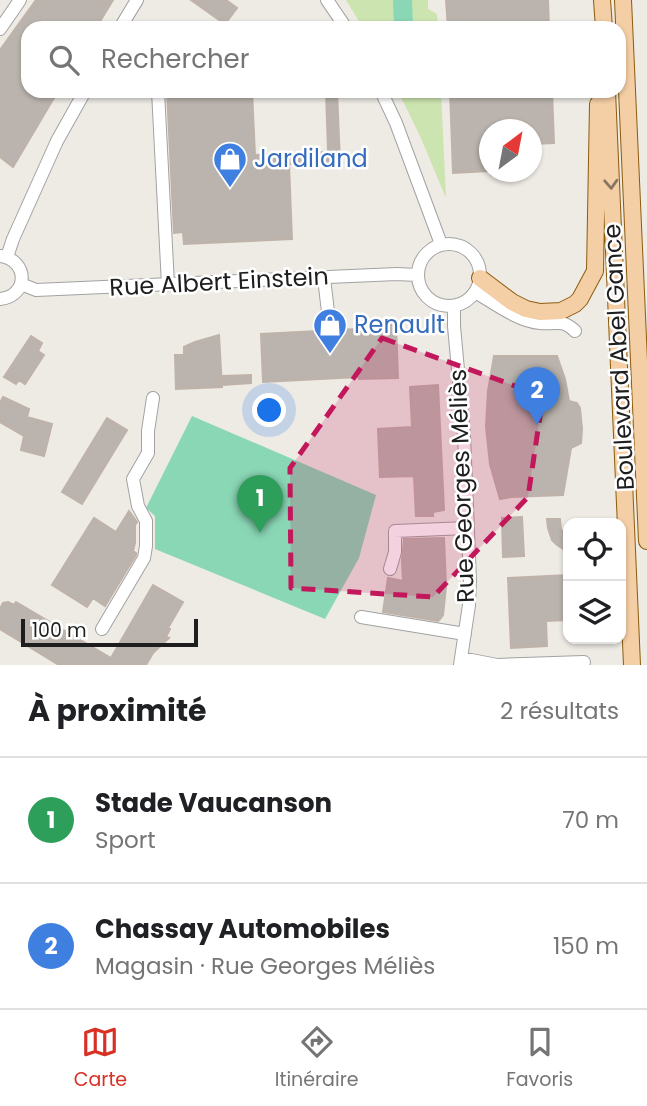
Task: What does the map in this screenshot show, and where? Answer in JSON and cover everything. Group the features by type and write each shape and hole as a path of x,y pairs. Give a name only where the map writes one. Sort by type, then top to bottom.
{"main road":[{"name":"Boulevard Abel Gance","path":"623,0 624,21"},
{"name":"Boulevard Abel Gance","path":"626,68 647,541"},
{"path":"478,285 526,309 540,313 561,311 575,304 588,288 595,271 599,98"},
{"name":"Boulevard Abel Gance","path":"607,98 632,665"}],"street":[{"path":"0,29 20,0"},
{"path":"124,21 137,0"},
{"path":"327,0 341,21"},
{"path":"0,299 13,295 21,284 18,265 4,256 57,141 81,98"},
{"path":"158,98 168,285"},
{"path":"384,98 441,244"},
{"path":"454,243 467,248 480,268 478,285 462,303 454,306 441,305 429,299 421,289 417,275 424,256 431,248 441,244 454,243"},
{"name":"Rue Albert Einstein","path":"21,284 36,290 417,275"},
{"path":"324,278 328,312"},
{"path":"478,285 523,319 541,323 565,323 575,336 575,304"},
{"name":"Rue Georges Méliès","path":"454,306 464,436 470,580 460,661"},
{"path":"102,629 144,558 146,521 138,506 133,479 148,453 153,397"},
{"path":"390,569 395,552 394,531 467,528"},
{"path":"360,617 465,634"},
{"path":"460,661 497,665 584,662"}],"highlighted area":[{"path":"382,338 543,396 528,497 433,597 291,588 290,468"}],"green space":[{"path":"346,0 428,0 428,9 437,14 438,21 359,21"},
{"path":"393,0 412,0 413,21 394,21"},
{"path":"401,98 441,98 446,198"},
{"path":"192,416 376,495 359,558 325,619 155,549 155,516 146,508"}],"building":[{"path":"36,0 113,0 100,21 21,21 21,98 54,98 13,167 0,157 0,50"},
{"path":"191,0 226,0 237,8 227,21 221,21"},
{"path":"446,0 548,0 549,21 448,21"},
{"name":"Jardiland","path":"167,98 252,98 255,155 328,152 326,98 337,98 340,162 289,164 292,239 184,244 183,232 174,233"},
{"path":"450,98 552,98 554,143 542,144 542,119 479,119 479,172 453,173"},
{"name":"Renault","path":"396,323 398,378 359,377 263,382 261,334 357,329 357,325"},
{"path":"219,335 222,387 176,389 175,355 184,355 184,347"},
{"path":"31,336 42,343 38,351 44,355 25,384 19,380 16,384 4,377"},
{"path":"494,356 557,356 569,401 577,403 580,408 582,429 581,443 571,448 563,495 500,499 490,464 486,427"},
{"path":"251,375 251,383 223,385 223,376"},
{"path":"438,385 444,510 433,512 433,516 416,516 414,476 380,477 378,429 412,427 410,387"},
{"path":"3,397 29,409 27,417 52,424 44,456 21,450 24,436 0,422 0,403"},
{"path":"107,418 127,430 82,504 62,492"},
{"path":"129,511 137,522 133,551 136,555 105,606 93,598 87,607 52,585 94,518 116,532"},
{"path":"522,517 524,556 503,557 502,518"},
{"path":"547,519 560,519 563,549 552,540"},
{"path":"444,538 446,587 443,615 440,619 438,621 383,612 388,578 403,581 404,539"},
{"path":"563,575 563,620 546,621 547,646 511,648 508,578"},
{"path":"153,585 183,602 168,628 170,629 166,637 169,638 153,653 146,665 59,665 0,629 0,609 3,603 14,605 16,602 111,658"}],"place":[{"name":"Jardiland","path":"230,189"},
{"name":"Renault","path":"330,355"},
{"name":"Chassay Automobiles","path":"537,425"},
{"name":"Stade Vaucanson","path":"260,533"}]}
